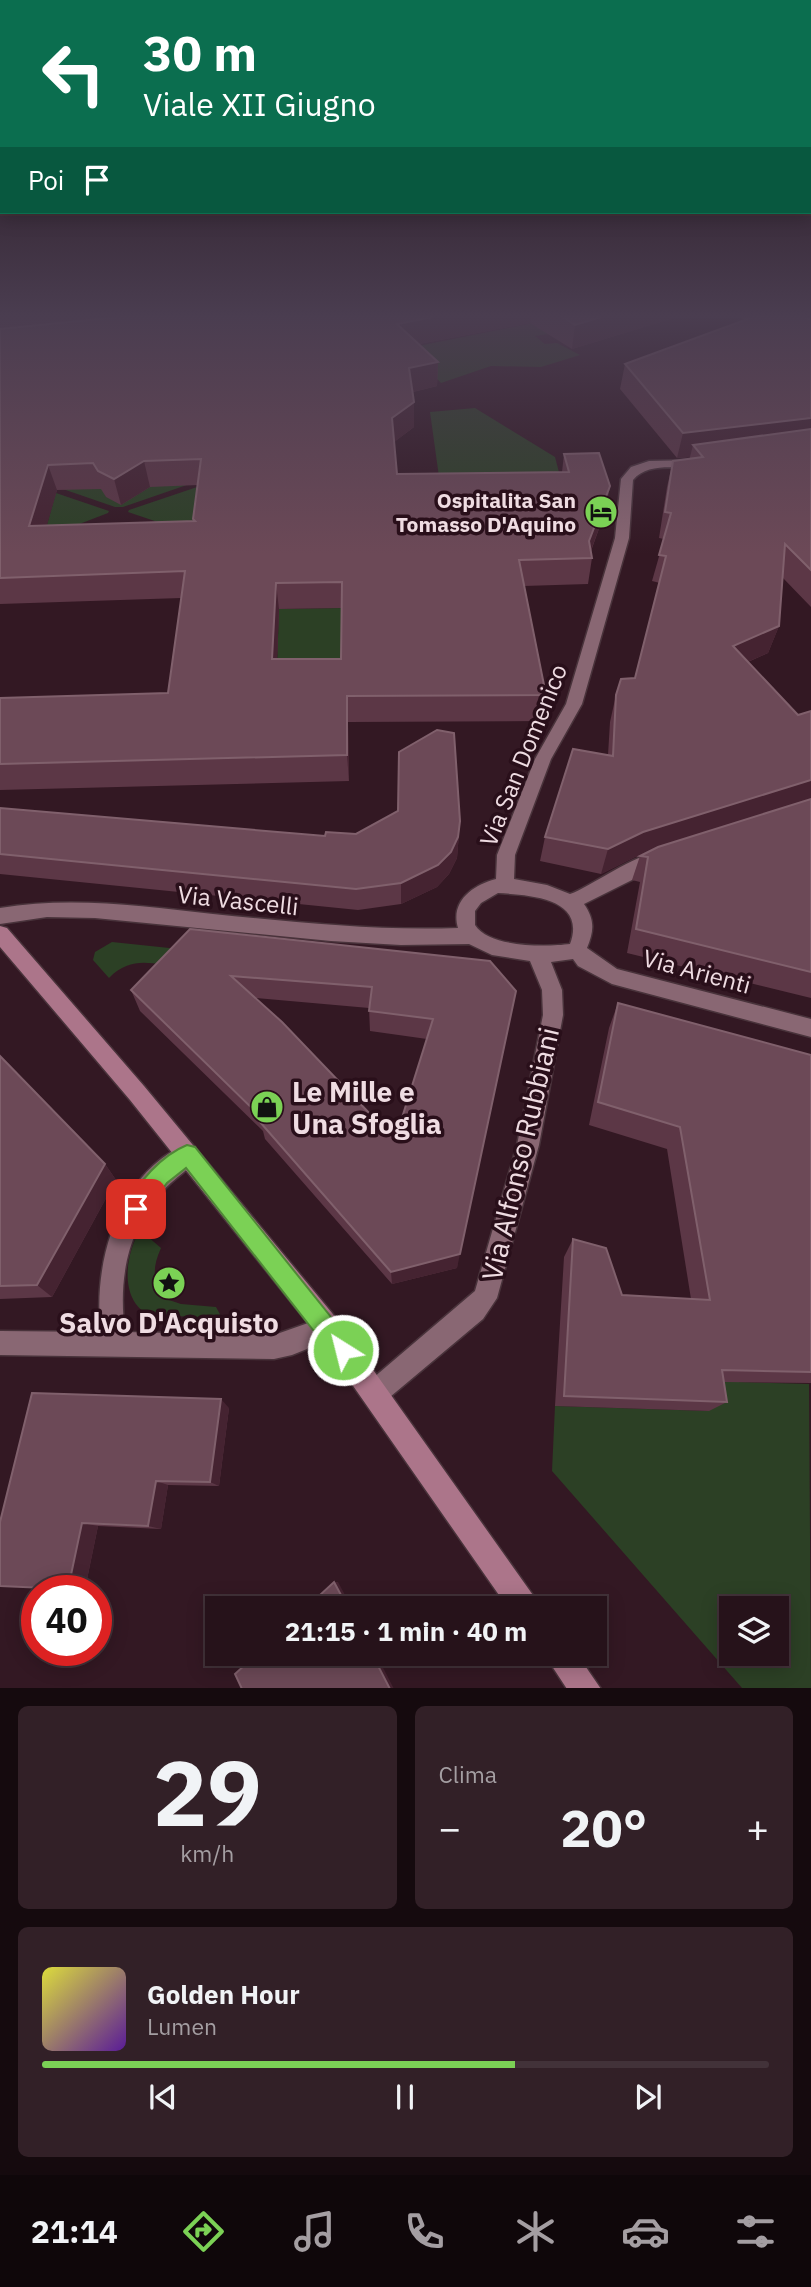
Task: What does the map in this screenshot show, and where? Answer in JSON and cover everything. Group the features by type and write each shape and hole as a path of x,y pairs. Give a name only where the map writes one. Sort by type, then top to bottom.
{"street":[{"name":"Via San Domenico","path":"505,886 504,865 510,843 543,759 574,704 622,538 627,479 635,470 649,465 704,463"},
{"path":"571,901 595,891 626,871 681,852"},
{"path":"505,886 560,896 571,901 583,918 585,929 577,950 565,955 489,946 472,936 464,917 472,896 480,890 505,886"},
{"name":"Via Vascelli","path":"0,916 34,910 93,909 370,938 472,936"},
{"path":"0,934 187,1154 328,1328 517,1596"},
{"name":"Via Arienti","path":"577,950 585,960 612,976 811,1028"},
{"name":"Via Alfonso Rubbiani","path":"375,1393 485,1298 528,1145 553,1015 555,1001 548,975 535,953"},
{"path":"115,1346 108,1301 115,1251 129,1220 148,1192 160,1176 187,1154"},
{"path":"0,1343 274,1347 292,1343 328,1328"},
{"path":"567,1666 581,1686"}],"green space":[{"path":"475,408 555,457 561,480 440,484 430,412"},
{"path":"207,478 123,507 115,507 57,487 103,489 106,497 129,499 142,492 143,487"},
{"path":"206,484 199,536 128,512 129,510"},
{"path":"56,493 109,511 43,538"},
{"path":"343,608 343,666 277,668 279,609"},
{"path":"112,942 198,951 182,968 152,963 135,964 126,966 109,978 93,960 95,952"},
{"path":"140,1230 161,1248 155,1274 166,1299 181,1304 216,1307 222,1318 149,1315 139,1308 129,1288 128,1264"},
{"path":"704,1381 809,1384 811,1688 742,1688 723,1666 789,1666 789,1596 719,1596 719,1662 552,1471 555,1406 709,1411"}],"building":[{"path":"0,396 413,396 414,402 392,418 397,474 569,472 564,454 599,453 610,486 589,541 592,558 519,560 546,695 347,696 347,755 0,764 0,698 168,693 185,571 0,578","holes":["201,459 193,519 195,521 29,526 48,465 93,463 98,471 114,479 144,461","342,582 341,659 272,659 276,583"]},
{"path":"652,396 811,396 811,418 683,433"},
{"path":"811,429 811,570 785,544 779,626 733,646 798,715 811,711 811,780 643,832 608,849 545,837 573,749 613,756 616,695 621,679 635,678 666,556 659,555 671,513 665,512 673,461 703,457 693,445"},
{"path":"437,730 454,733 460,821 458,837 451,852 438,865 401,883 356,889 0,854 0,808 325,836 326,832 356,834 398,811 399,752"},
{"path":"811,799 811,972 636,929 648,857 640,856 658,847"},
{"path":"190,929 490,961 516,991 460,1254 391,1272 260,1122 263,1119 131,990","holes":["231,976 372,987 369,1011 433,1019 395,1140 282,1022"]},
{"path":"618,1003 811,1055 811,1372 722,1370 727,1402 564,1396 573,1239 606,1248 622,1295 710,1300 680,1127 598,1102"},
{"path":"0,1056 105,1164 37,1285 0,1286"},
{"path":"32,1393 221,1399 210,1482 156,1481 148,1526 82,1523 71,1575 21,1575 21,1587 0,1586 0,1522"},
{"path":"334,1582 342,1596 319,1596"},
{"path":"244,1666 378,1666 389,1688 242,1688 235,1674"}],"place":[{"name":"Ospitalita San Tomasso D'Aquino","path":"601,512"},
{"name":"Le Mille e Una Sfoglia","path":"267,1107"},
{"name":"Salvo D'Acquisto","path":"169,1283"}],"route":[{"path":"136,1209 160,1176 187,1154 343,1350"}]}
